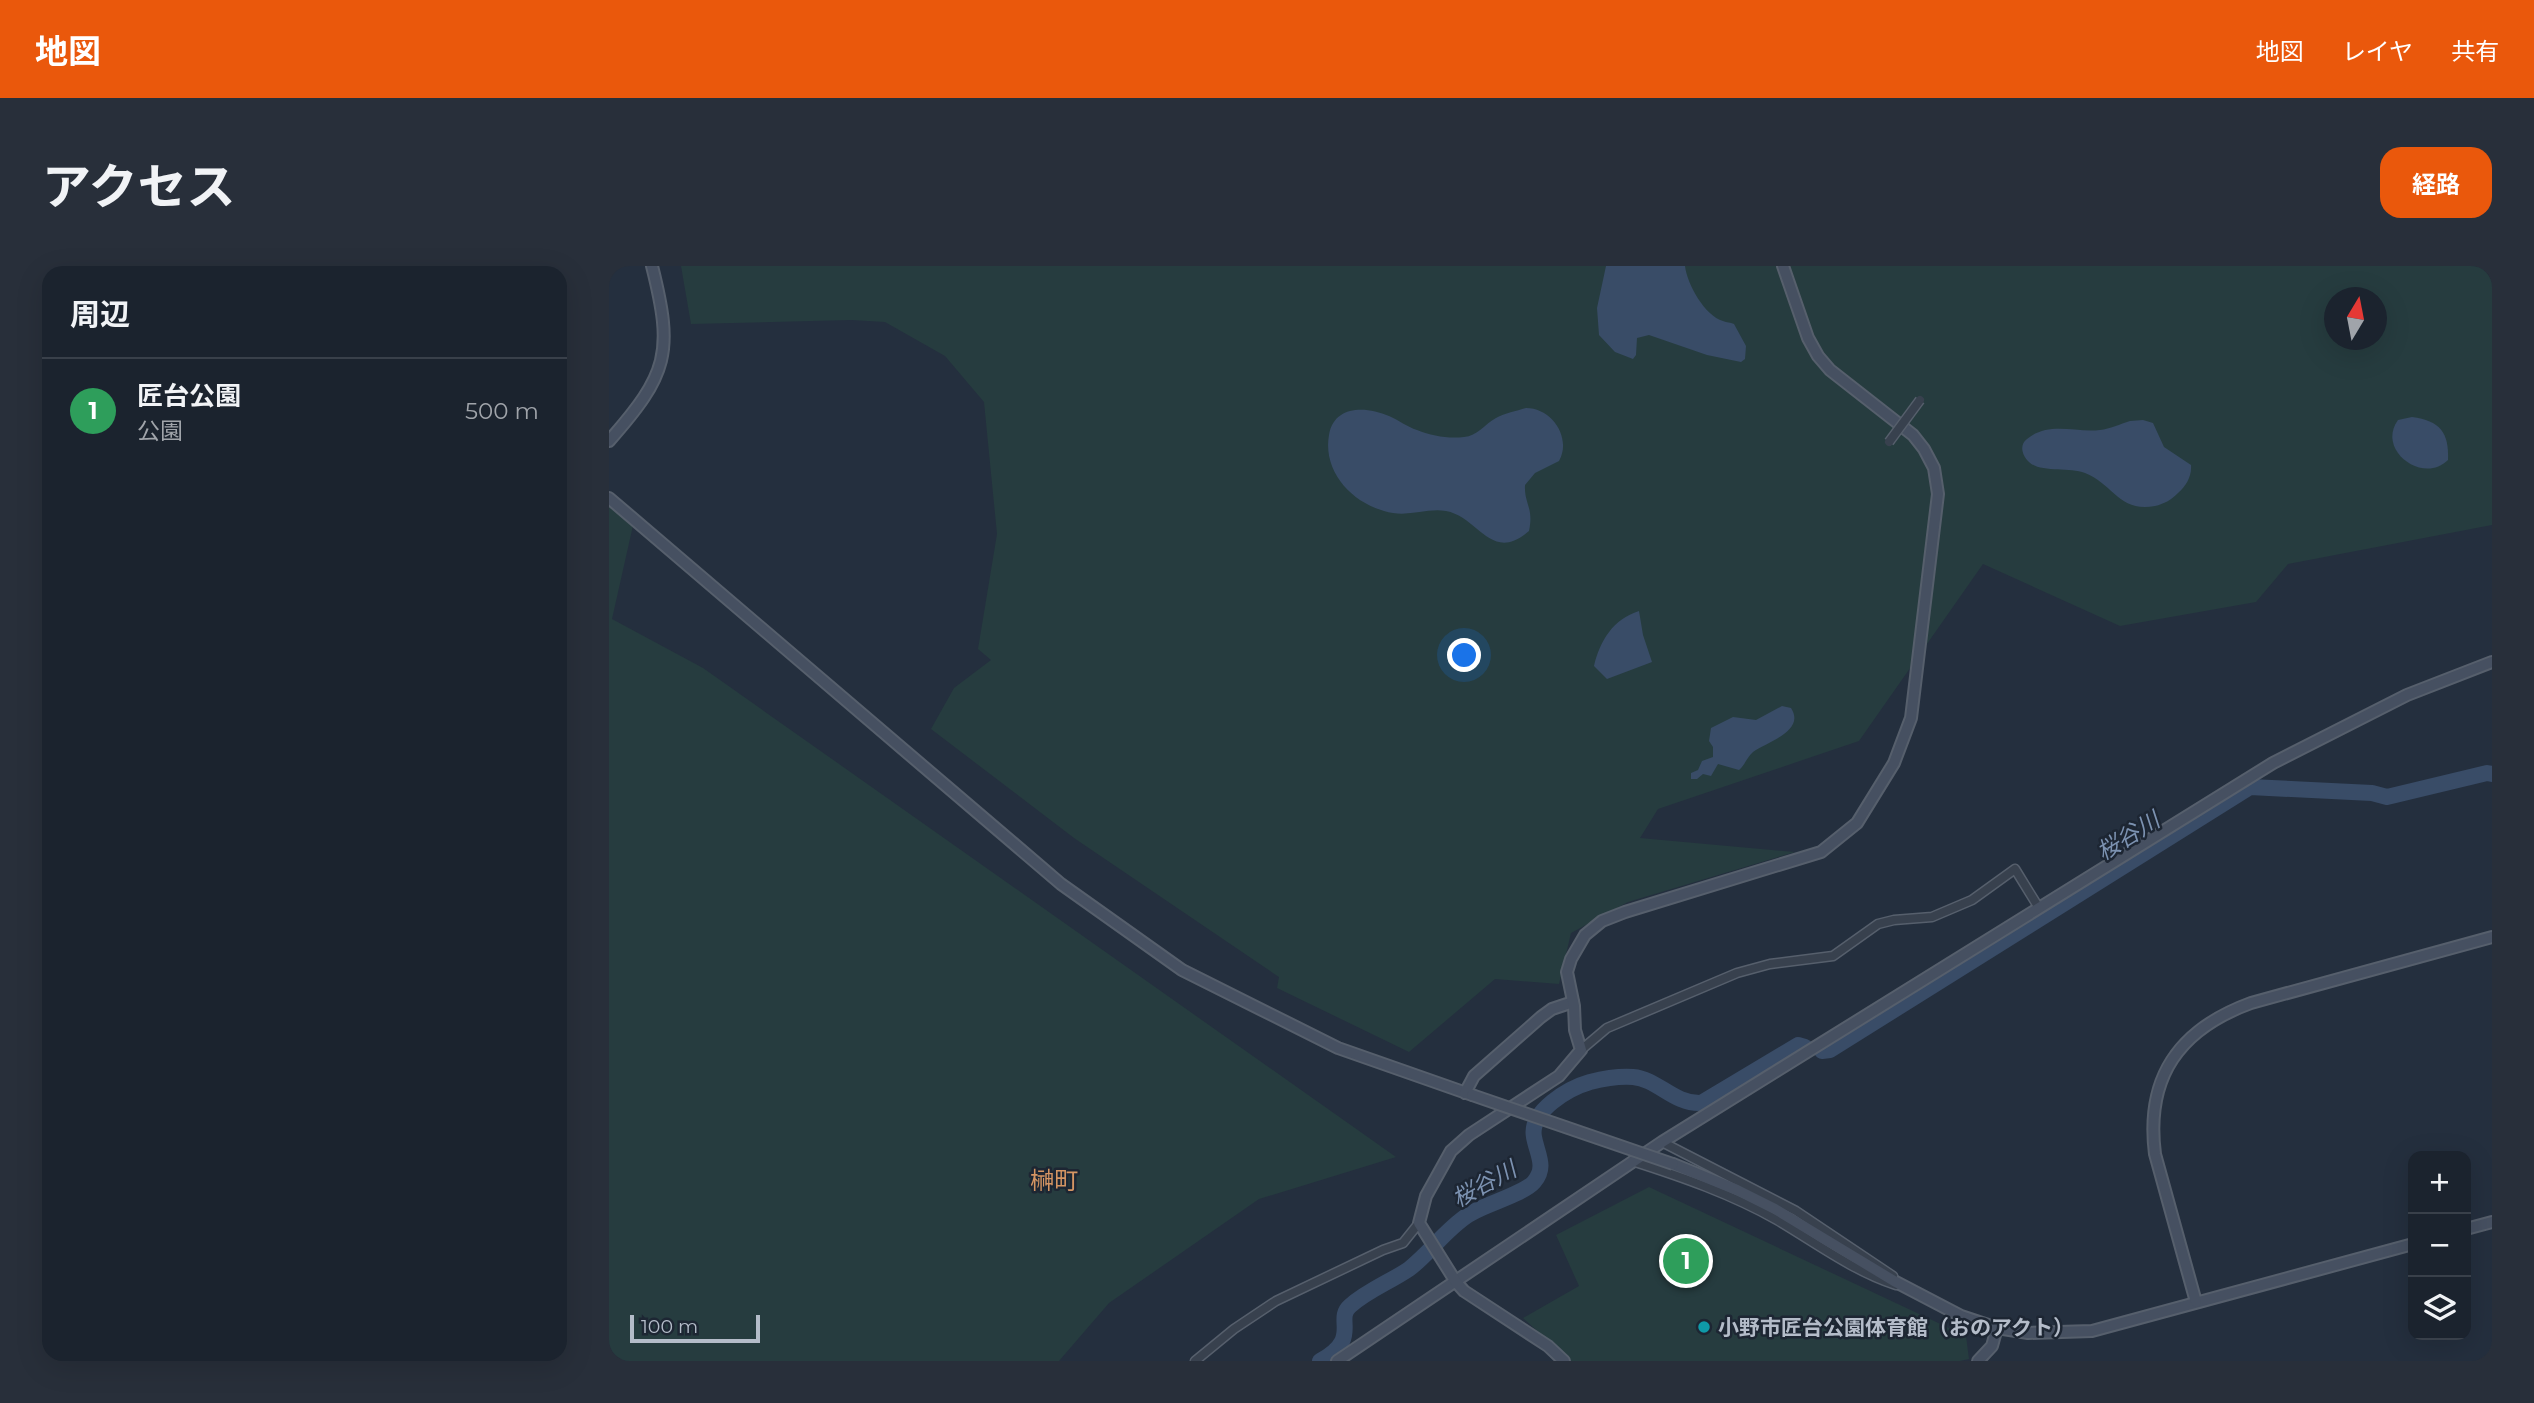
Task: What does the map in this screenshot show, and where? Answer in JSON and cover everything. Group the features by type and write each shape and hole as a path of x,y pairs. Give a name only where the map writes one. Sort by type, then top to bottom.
{"street":[{"path":"609,441 646,395 661,363 664,321 652,266"},
{"path":"1581,1050 1575,1030 1567,972 1585,935 1602,921 1821,852 1857,823 1894,763 1911,718 1938,494 1934,468 1913,435 1830,370 1818,356 1808,338 1783,266"},
{"path":"1889,442 1920,400"},
{"path":"609,498 1061,884 1182,970 1338,1048 1673,1164 1737,1190 1961,1316 1997,1328 2028,1333 2092,1331 2408,1245"},
{"path":"1337,1361 1632,1161 2273,763 2407,695 2492,662"},
{"path":"1195,1361 1234,1329 1276,1301 1370,1255 1403,1242 1419,1223 1426,1196 1451,1152 1469,1135 1559,1076 1581,1050 1607,1028 1737,973 1770,964 1833,956 1878,924 1932,917 1972,900 2015,869 2039,908"},
{"path":"2196,1302 2155,1154 2153,1136 2155,1106 2163,1076 2186,1042 2214,1018 2251,1003 2492,937"},
{"path":"1469,1094 1474,1076 1541,1017 1552,1009 1573,1002"},
{"path":"1662,1142 1796,1211 1912,1290"},
{"path":"1632,1161 1703,1185 1741,1202 1776,1219 1873,1278 1912,1290"},
{"path":"2471,1228 2492,1222"},
{"path":"1419,1223 1464,1292 1548,1346 1564,1361"},
{"path":"1978,1361 1991,1346 1997,1328"}],"green space":[{"path":"681,266 2492,266 2492,525 2288,564 2256,602 2120,626 1983,564 1859,741 1658,809 1640,838 1795,852 1628,902 1571,933 1559,984 1495,979 1409,1052 1277,988 1279,977 1074,838 931,729 954,688 991,660 978,649 997,534 984,402 945,356 885,322 851,320 691,324"},
{"path":"609,502 634,521 612,619 703,668 1396,1157 1259,1199 1109,1303 1059,1361 609,1361"},
{"path":"1649,1187 1966,1336 1969,1359 1571,1361 1523,1318 1579,1286 1556,1235"}],"water":[{"path":"1606,266 1685,266 1693,290 1704,306 1716,318 1734,324 1746,346 1745,359 1741,362 1707,355 1649,335 1637,338 1636,355 1633,359 1615,352 1599,335 1597,308"},
{"path":"1526,408 1535,409 1551,419 1561,434 1563,443 1559,461 1535,473 1525,485 1530,511 1529,531 1516,540 1505,543 1495,541 1468,521 1446,511 1400,514 1379,510 1355,496 1336,475 1331,463 1328,449 1332,425 1337,418 1352,410 1380,413 1423,432 1458,438 1473,434 1499,416"},
{"path":"2412,417 2430,421 2444,435 2448,460 2438,467 2427,469 2415,466 2405,461 2398,452 2393,442 2393,431 2398,420"},
{"path":"2143,420 2153,423 2164,447 2191,465 2184,487 2173,498 2161,504 2143,507 2133,505 2085,473 2040,468 2029,462 2023,453 2025,441 2044,430 2091,431"},
{"path":"1639,611 1652,662 1607,679 1594,666 1600,648 1615,625"},
{"path":"1782,706 1791,708 1794,716 1793,723 1783,735 1753,752 1739,770 1718,764 1711,776 1703,774 1697,779 1691,779 1691,773 1698,770 1702,761 1713,757 1713,747 1709,741 1711,728 1733,717 1756,720"}],"waterway":[{"name":"桜谷川","path":"1822,1051 1830,1050 2250,787 2372,793 2387,797 2492,774"},
{"name":"桜谷川","path":"1320,1361 1340,1345 1344,1337 1344,1317 1350,1306 1409,1269 1468,1215 1522,1191 1534,1182 1541,1166 1534,1127 1544,1110 1562,1095 1590,1082 1633,1077 1650,1082 1682,1100 1701,1103 1798,1045 1805,1047"}],"place":[{"name":"匠台公園","path":"1686,1261"},
{"name":"小野市匠台公園体育館（おのアクト）","path":"1704,1327"}],"district":[{"name":"榊町","path":"1054,1180"}]}
